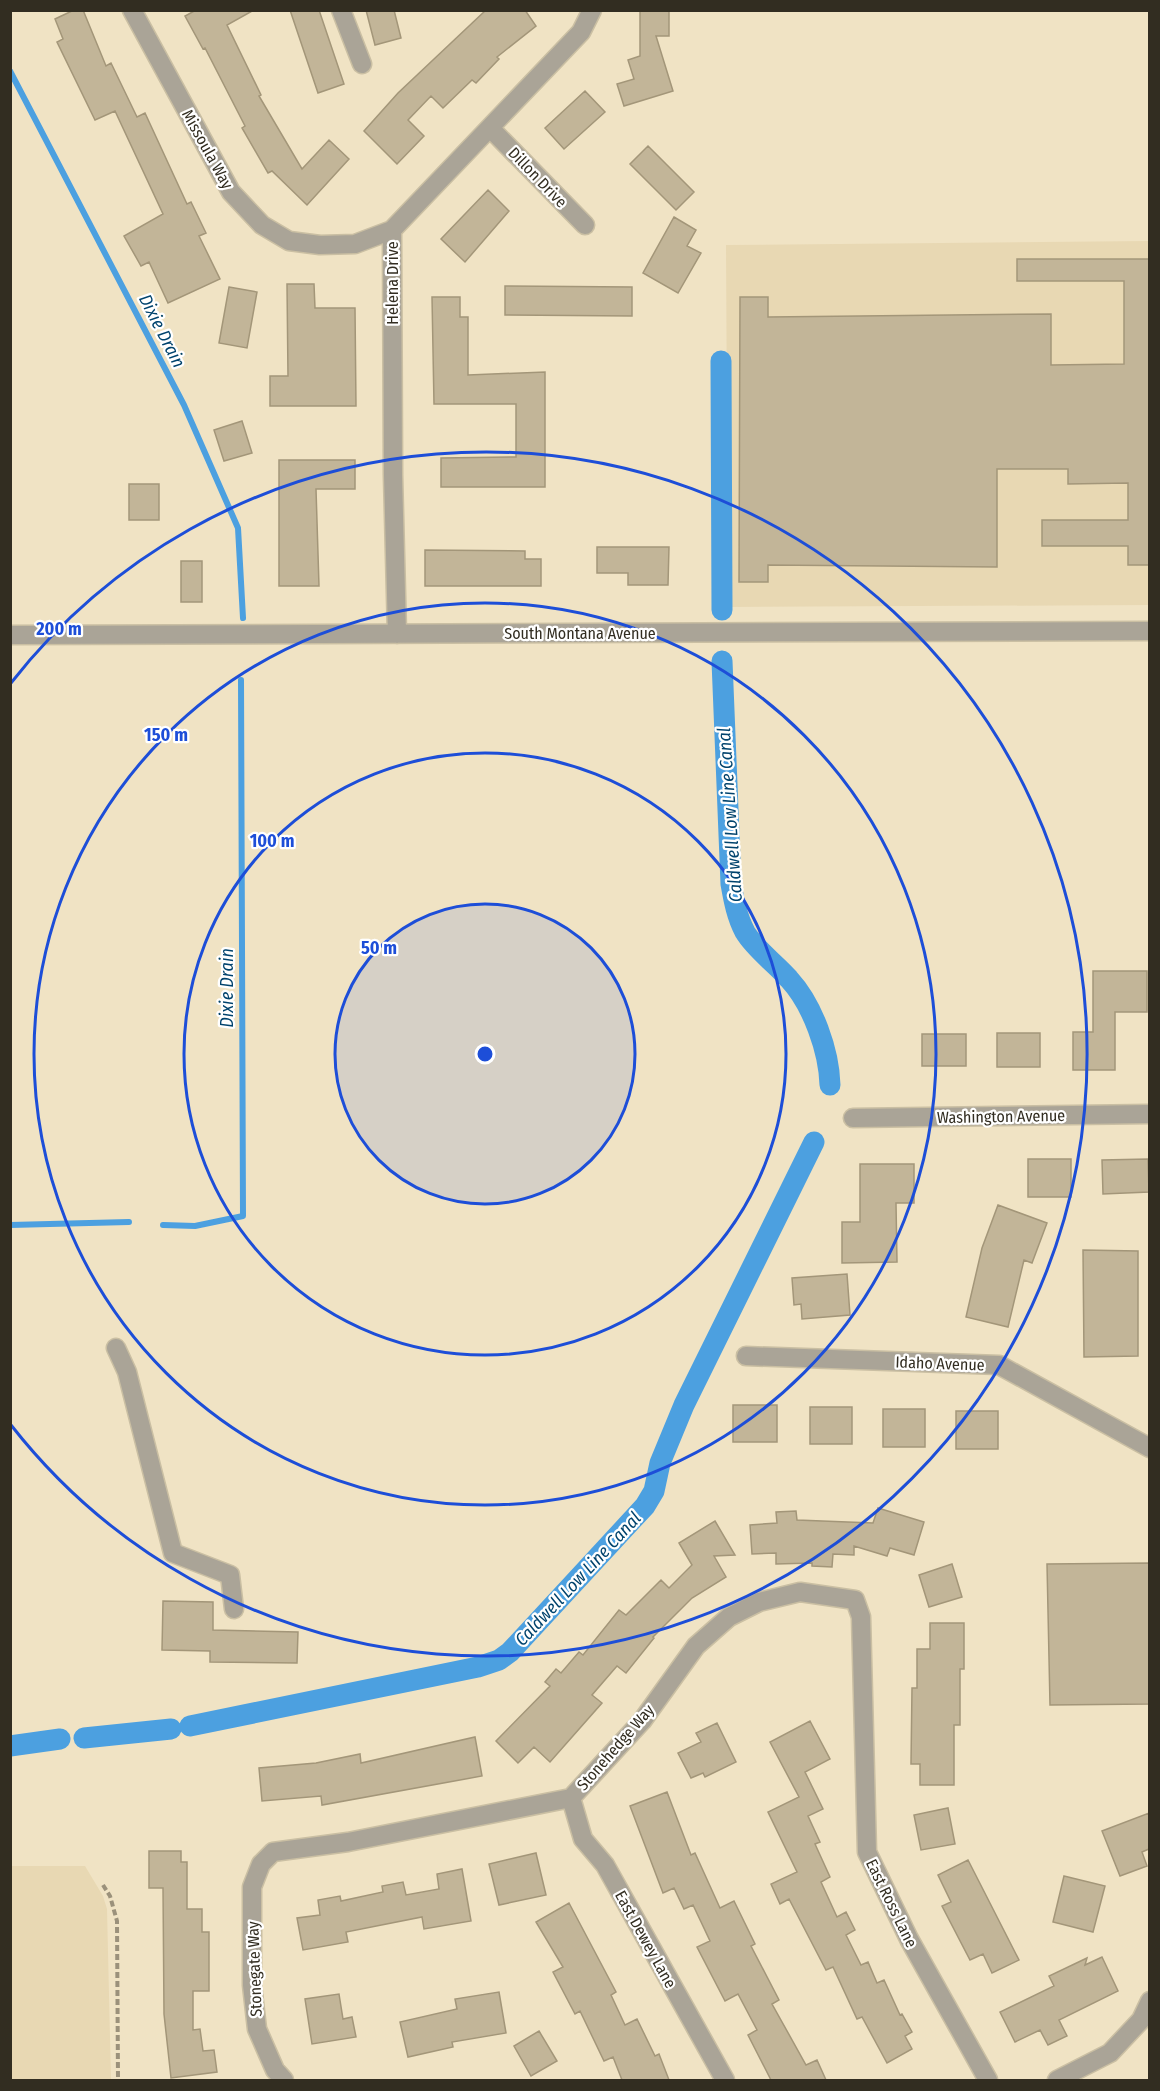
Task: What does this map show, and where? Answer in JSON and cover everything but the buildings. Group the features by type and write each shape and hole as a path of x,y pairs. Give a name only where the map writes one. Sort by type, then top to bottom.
{"street":[{"name":"Missoula Way","path":"132,10 231,192 262,225 289,241 320,245 355,244 392,230"},
{"path":"341,10 362,64"},
{"name":"Helena Drive","path":"397,634 392,230 491,129 581,32 592,10"},
{"name":"Dillon Drive","path":"491,129 585,225"},
{"name":"South Montana Avenue","path":"10,635 1149,631"},
{"name":"Washington Avenue","path":"853,1118 1149,1114"},
{"path":"116,1348 127,1372 173,1553 230,1575 234,1609"},
{"name":"Idaho Avenue","path":"746,1356 999,1365 1149,1448"},
{"name":"Stonehedge Way","path":"252,1887 261,1864 273,1852 348,1842 571,1798 642,1721 696,1646 729,1617 759,1602 800,1592 855,1600"},
{"name":"East Ross Lane","path":"855,1600 861,1617 867,1852 909,1939 988,2080"},
{"name":"East Dewey Lane","path":"571,1798 583,1839 605,1865 725,2080"},
{"name":"Stonegate Way","path":"252,1887 252,1985 256,2029 275,2070 284,2080"},
{"path":"1057,2080 1110,2054 1141,2020 1149,2001"}],"path":[{"path":"103,1885 111,1896 117,1921 118,2080"}],"shaded area":[{"path":"1149,241 1149,605 728,607 726,245"},
{"path":"10,1866 85,1866 103,1896 107,1909 111,2080 11,2080"}],"waterway":[{"name":"Dixie Drain","path":"10,71 184,405 238,528 243,618"},
{"name":"Caldwell Low Line Canal","path":"721,361 722,610"},
{"name":"Caldwell Low Line Canal","path":"722,661 731,884 736,909 749,938 789,979 812,1015 827,1058 830,1085"},
{"name":"Dixie Drain","path":"163,1225 195,1226 243,1216 241,680"},
{"name":"Caldwell Low Line Canal","path":"190,1726 478,1667 499,1660 510,1652 645,1506 654,1491 660,1463 684,1405 814,1142"},
{"name":"Dixie Drain","path":"10,1225 129,1222"},
{"name":"Caldwell Low Line Canal","path":"84,1738 171,1729"},
{"name":"Caldwell Low Line Canal","path":"10,1746 60,1739"}]}
